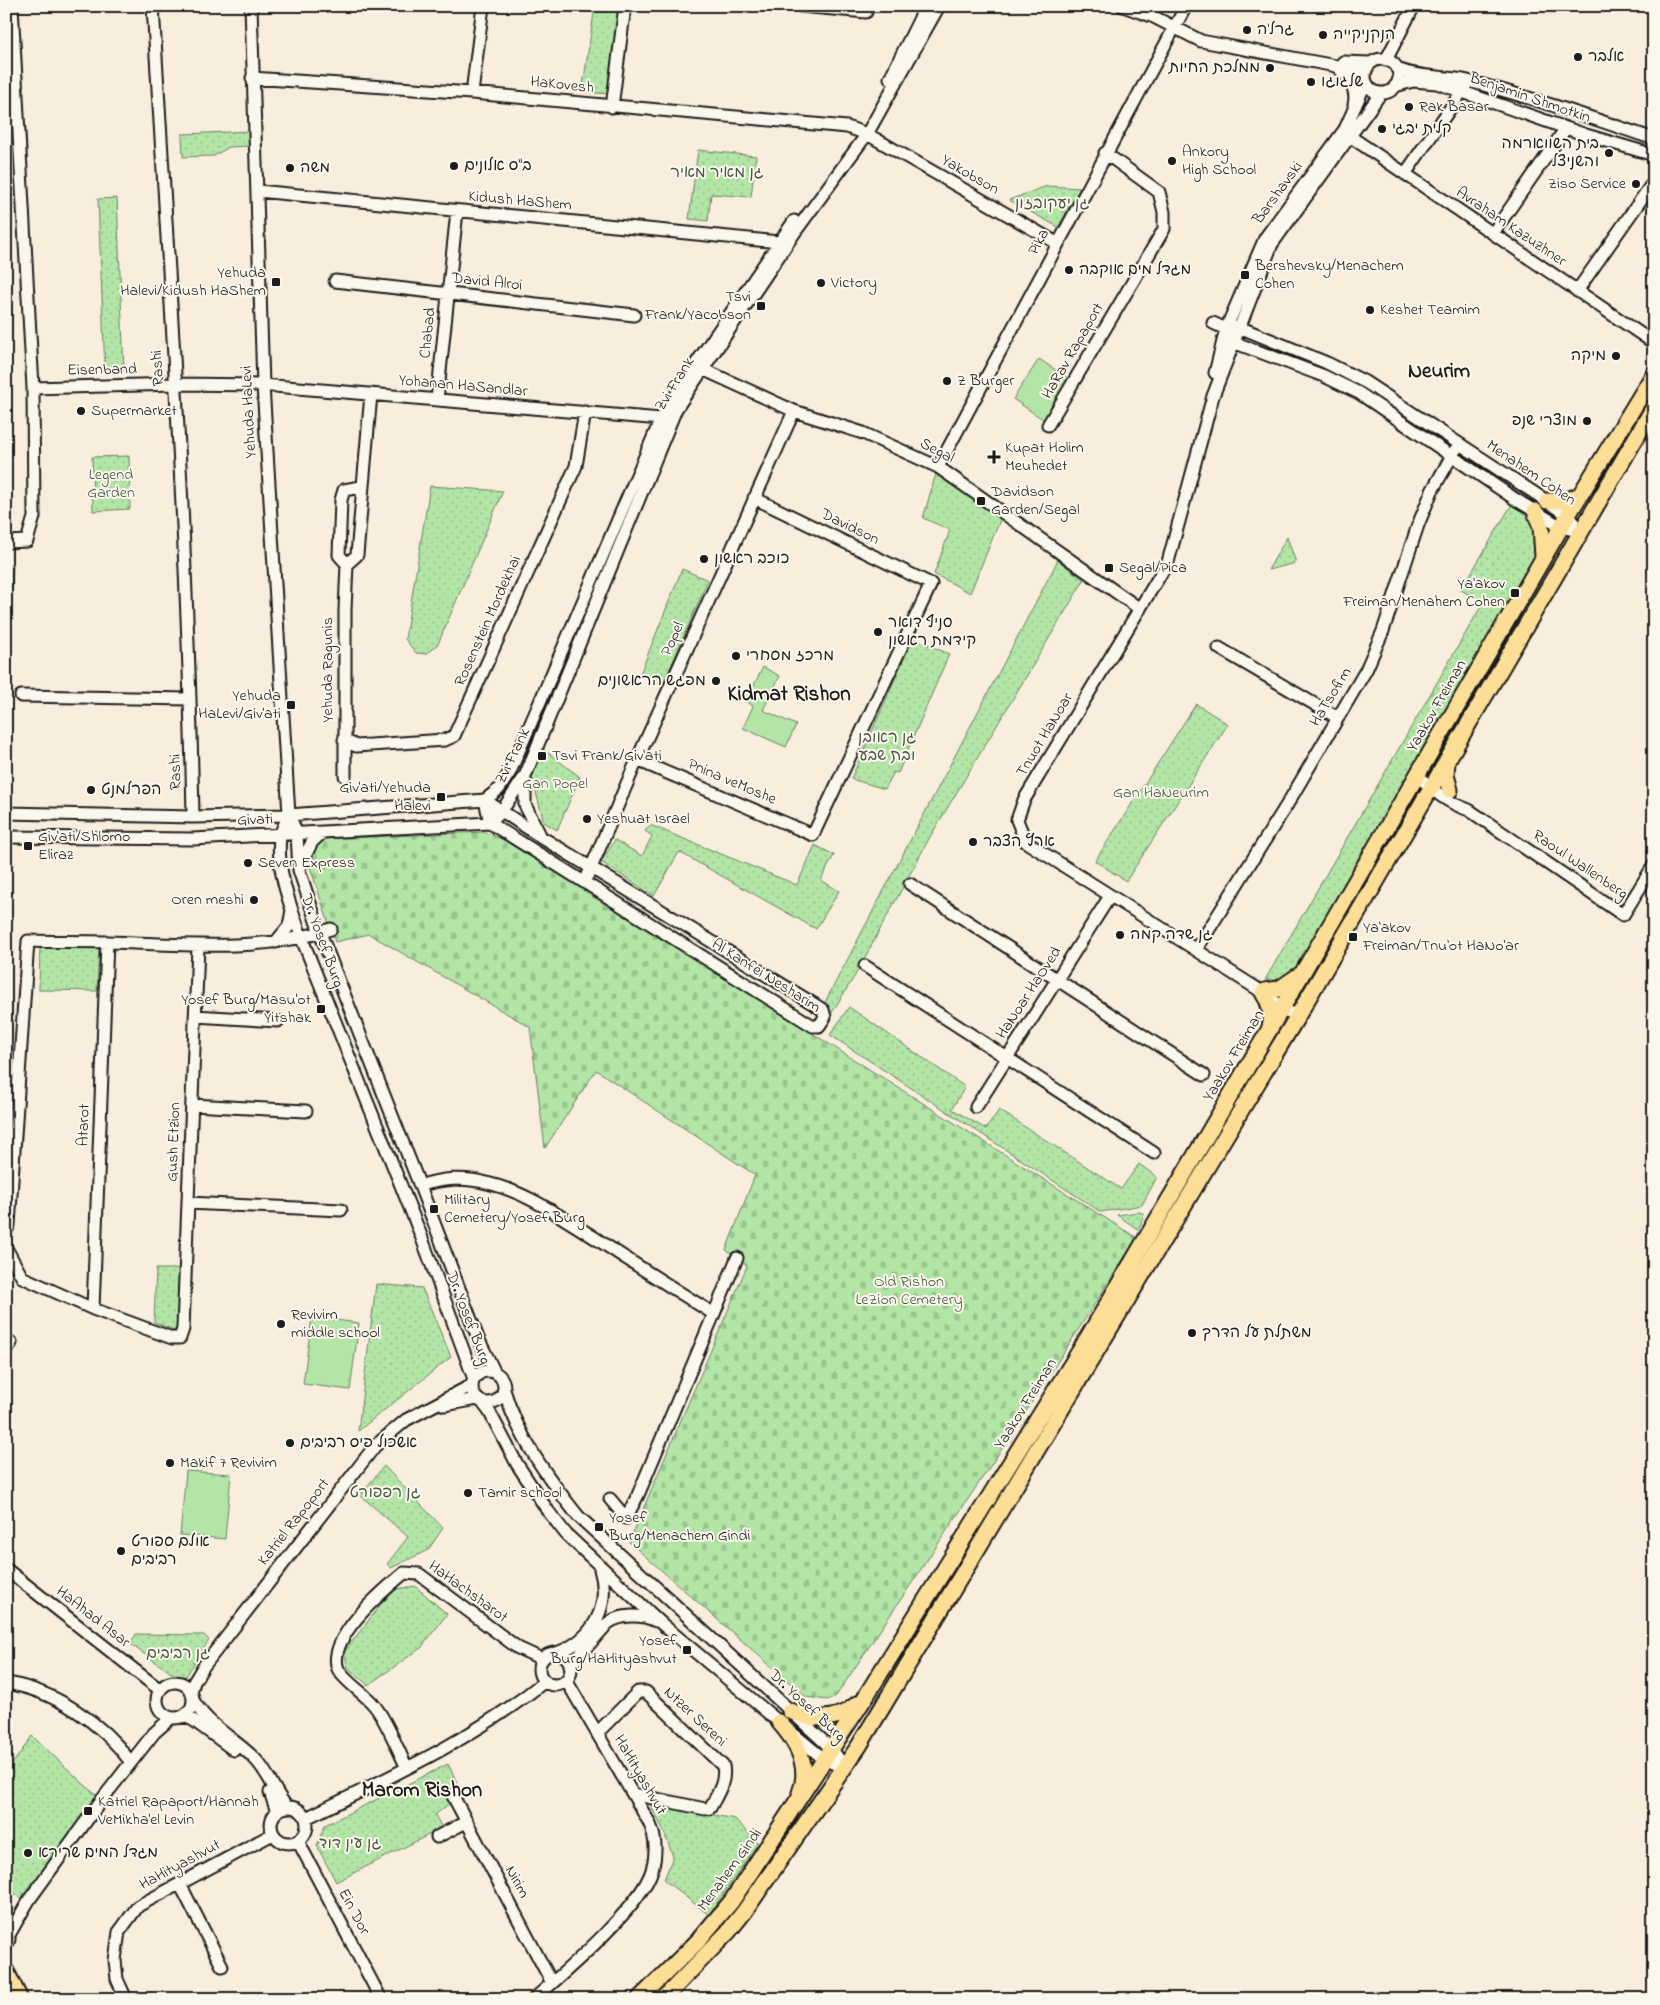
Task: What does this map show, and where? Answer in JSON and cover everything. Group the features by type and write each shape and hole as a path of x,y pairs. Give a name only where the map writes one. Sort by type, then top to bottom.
{"main road":[{"name":"Yaakov Freiman","path":"829,1754 1081,1349 1270,1029 1580,495 1654,374"},
{"name":"Yaakov Freiman","path":"845,1768 1298,1015 1654,407"},
{"path":"1547,502 1564,502 1580,495"},
{"path":"1535,511 1543,537 1543,558"},
{"path":"1419,810 1430,800 1447,794 1447,761"},
{"path":"1270,1029 1271,1014 1261,991 1279,989 1303,972"},
{"path":"790,1711 814,1719 833,1717 849,1711 866,1696"},
{"path":"779,1722 795,1743 803,1764 802,1790 793,1810"},
{"name":"Menahem Gindi","path":"639,1999 716,1921 731,1902 829,1754"},
{"path":"663,1999 728,1932 744,1912 845,1768"},
{"path":"6,1971 20,1999"},
{"path":"6,1990 14,1999"}],"street":[{"path":"6,542 27,541 34,517 32,388 12,6"},
{"name":"Rashi","path":"153,6 175,384 190,699 193,817"},
{"name":"Yehuda HaLevi","path":"251,6 263,385 289,815"},
{"path":"472,93 483,6"},
{"path":"612,107 625,6"},
{"path":"800,6 866,12"},
{"name":"Zvi Frank","path":"501,812 525,776 676,409 699,367 779,242 861,136 926,6"},
{"name":"Zvi Frank","path":"485,800 499,789 510,772 660,419 796,232 861,136 938,6"},
{"path":"1123,6 1175,25 1202,36 1336,61 1370,63 1378,59 1386,60 1397,69 1398,77 1395,86 1389,91 1381,93 1370,89 1365,79 1336,66 1201,41 1175,25 1141,6"},
{"name":"Pika","path":"938,467 1056,243 1186,6"},
{"path":"1386,60 1414,6"},
{"path":"1365,79 1370,63"},
{"path":"1336,66 1345,73 1354,87 1355,102 1348,133"},
{"name":"Benjamin Shmotkin","path":"1397,69 1408,73 1444,76 1521,96 1654,139"},
{"name":"HaKovesh","path":"252,78 472,93 848,127 861,136"},
{"name":"Barshavski","path":"1239,327 1272,244 1348,133 1365,79"},
{"name":"Benjamin Shmotkin","path":"1395,86 1423,81 1437,83 1566,128 1654,155"},
{"path":"1405,174 1468,82"},
{"name":"Barshavski","path":"1226,329 1265,238 1381,93"},
{"path":"1493,233 1566,128"},
{"name":"Avraham Kazuzhner","path":"1348,133 1405,174 1654,343"},
{"name":"Yakobson","path":"861,136 1056,243"},
{"name":"HaRav Rapaport","path":"1048,425 1164,229 1164,212 1159,192 1105,153"},
{"path":"1577,291 1654,181"},
{"name":"Kidush HaShem","path":"258,191 779,242"},
{"name":"Chabad","path":"437,400 457,211"},
{"name":"David Alroi","path":"335,282 634,315"},
{"path":"1213,323 1226,329 1239,327"},
{"name":"Tnuot HaNoar","path":"1239,327 1213,396 1168,562 1024,800 1017,820 1019,830 1026,842 1298,1015"},
{"name":"Menahem Cohen","path":"1239,327 1326,362 1365,382 1547,502 1565,521 1582,532"},
{"path":"1226,329 1233,342"},
{"name":"Tnuot HaNoar","path":"1213,396 1219,351 1226,329"},
{"name":"Menahem Cohen","path":"1233,342 1324,376 1359,393 1452,458 1535,511 1565,521"},
{"name":"Segal","path":"699,367 794,411 863,433 938,467 1140,609"},
{"name":"Eisenband","path":"32,388 175,384 263,385"},
{"name":"Yohanan HaSandlar","path":"263,385 660,419"},
{"name":"Yehuda Ragunis","path":"345,776 344,610 347,564 357,555 361,487 371,394"},
{"name":"Popel","path":"585,882 637,760 794,411"},
{"name":"Rosenstein Mordekhai","path":"344,740 356,746 445,740 454,736 576,466 585,412"},
{"name":"HaTsofim","path":"1196,950 1338,718 1369,662 1402,578 1418,525 1432,490 1452,458 1458,444"},
{"name":"Yehuda Ragunis","path":"347,564 339,556 341,500 344,490 361,487"},
{"name":"Davidson","path":"754,498 931,584 813,835"},
{"path":"1219,648 1338,718"},
{"path":"21,696 190,699"},
{"name":"Pnina veMoshe","path":"637,760 813,835"},
{"name":"Raoul Wallenberg","path":"1417,774 1623,915 1654,865"},
{"path":"525,776 525,804 541,837"},
{"path":"485,800 490,823"},
{"name":"Givati","path":"6,813 193,817 289,815 485,800"},
{"name":"Al Kanfei Nesharim","path":"485,800 541,837 817,1006 823,1010 825,1017 818,1026 813,1026 490,823"},
{"path":"490,823 501,812"},
{"name":"Dr. Yosef Burg","path":"289,815 297,834 299,870 320,933 478,1338 495,1373"},
{"name":"Dr. Yosef Burg","path":"289,815 280,836 281,867 302,939 420,1233 473,1382"},
{"name":"Givati","path":"6,837 194,839 280,836 490,823"},
{"path":"299,870 312,842 323,832"},
{"path":"910,884 1204,1076"},
{"name":"HaNoar HaOved","path":"976,1107 1110,896"},
{"path":"276,942 289,926 292,908"},
{"path":"6,1231 9,1215 28,942 107,942 198,946 302,939 331,929"},
{"name":"Atarot","path":"93,1309 107,942"},
{"name":"Gush Etzion","path":"93,1309 172,1338 180,1338 183,1329 198,946"},
{"path":"865,966 1154,1152"},
{"path":"195,1016 278,1021"},
{"path":"192,1105 306,1111"},
{"path":"420,1186 435,1180 457,1179 486,1182 517,1193 558,1215 714,1314"},
{"path":"188,1203 341,1210"},
{"path":"6,1248 22,1277 93,1309"},
{"path":"610,1499 626,1518 638,1495 737,1258"},
{"path":"6,1340 11,1343 6,1349"},
{"path":"481,1373 495,1373 502,1380 504,1390 495,1401 479,1400 473,1382 481,1373"},
{"name":"Katriel Rapoport","path":"189,1692 198,1674 375,1446 406,1420 432,1408 473,1382"},
{"name":"Dr. Yosef Burg","path":"504,1390 513,1416 529,1447 578,1516 790,1711 829,1754 845,1768"},
{"name":"Dr. Yosef Burg","path":"479,1400 489,1411 517,1464 548,1512 566,1534 662,1624 779,1722 829,1754"},
{"name":"Katriel Rapoport","path":"432,1408 479,1400"},
{"path":"545,1682 539,1668 542,1659 549,1654 574,1646 593,1625 602,1610 604,1582 600,1567"},
{"name":"HaAhad Asar","path":"6,1569 160,1690"},
{"name":"HaHachsharot","path":"407,1768 375,1705 338,1670 336,1654 344,1635 377,1596 404,1573 419,1574 518,1648 542,1659"},
{"path":"306,1818 407,1768 513,1708 545,1682 558,1684 566,1680 570,1666 608,1623 615,1618 637,1616 662,1624"},
{"path":"557,1653 566,1658 570,1666"},
{"name":"HaHityashvut","path":"534,1999 640,1895 652,1871 655,1848 654,1832 566,1680"},
{"path":"6,1683 60,1699 117,1744 130,1761"},
{"path":"149,1738 160,1712 157,1698 160,1690 168,1684 189,1692 200,1712 254,1758 264,1769 280,1799 282,1809"},
{"path":"184,1716 191,1709 189,1692"},
{"name":"Ntzer Sereni","path":"597,1733 638,1692 646,1692 723,1766 725,1775 722,1785 710,1808 705,1809 633,1794"},
{"path":"160,1712 171,1718"},
{"path":"6,1941 29,1900 130,1761 162,1724 171,1718 184,1716 193,1720 242,1757 259,1773 272,1797 282,1809"},
{"name":"Nirim","path":"453,1796 552,1983"},
{"path":"282,1809 298,1809 306,1818 307,1828 298,1841 287,1843 273,1834 271,1822 282,1809"},
{"path":"437,1837 466,1822"},
{"name":"HaHityashvut","path":"126,1999 117,1979 115,1960 119,1932 138,1906 273,1834"},
{"name":"Ein Dor","path":"298,1841 381,1999"},
{"path":"180,1884 222,1966"},
{"path":"6,1924 29,1900"}],"green space":[{"path":"595,6 618,8 610,94 582,92"},
{"path":"251,131 252,146 229,147 214,156 183,157 182,134"},
{"name":"גן מאיר מאיר","path":"698,150 756,156 751,197 711,194 708,221 689,219"},
{"name":"גן יעקובזון","path":"1047,186 1080,188 1058,227 1009,200"},
{"path":"117,198 124,371 105,372 98,199"},
{"path":"1039,359 1071,380 1044,420 1013,399"},
{"name":"Legend Garden","path":"129,456 130,509 93,511 92,457"},
{"path":"938,467 1003,513 970,593 934,574 950,530 923,518"},
{"path":"430,486 503,491 438,644 426,654 416,653 405,639"},
{"path":"1515,499 1561,527 1308,962 1283,980 1265,980 1483,603 1461,590"},
{"path":"1287,537 1296,563 1268,570"},
{"path":"1058,560 1084,580 930,837 856,974 831,1014 823,1006"},
{"path":"6,565 13,565 11,610 6,610"},
{"path":"682,569 708,580 663,685 640,674"},
{"name":"גן ראובן ובת שבע","path":"913,638 949,654 898,773 894,772 885,789 851,779"},
{"path":"763,667 780,676 763,710 796,725 786,747 743,728 753,706 746,701"},
{"name":"Gan HaNeurim","path":"1196,704 1228,724 1126,881 1095,861"},
{"name":"Gan Popel","path":"543,749 580,777 557,830 544,822 532,778"},
{"path":"650,825 797,885 815,845 834,855 821,880 839,891 816,929 679,852 654,896 601,862 615,840 642,856 652,836 645,831"},
{"name":"Old Rishon LeZion Cemetery","path":"484,832 507,841 1137,1238 1003,1447 836,1696 827,1700 806,1697 629,1542 747,1266 726,1250 755,1175 596,1070 545,1148 530,1027 369,934 335,942 309,864 314,849 323,839"},
{"path":"40,945 99,946 97,991 39,990"},
{"path":"849,1007 965,1087 952,1109 986,1129 999,1110 1121,1189 1139,1164 1157,1177 1142,1205 1101,1212 830,1035"},
{"path":"1139,1212 1144,1214 1139,1230 1117,1215"},
{"path":"156,1269 180,1269 176,1331 154,1322"},
{"path":"376,1284 422,1288 451,1357 358,1431"},
{"path":"312,1317 359,1323 350,1390 303,1384"},
{"name":"גן רפפורט","path":"384,1466 443,1528 428,1550 391,1568 387,1564 408,1537 360,1495"},
{"path":"186,1471 231,1474 225,1539 180,1535"},
{"path":"415,1586 447,1614 421,1648 368,1685 348,1668 344,1652 382,1603 397,1589"},
{"name":"גן רביבים","path":"136,1634 204,1635 209,1640 186,1676 177,1677 130,1644"},
{"path":"32,1736 98,1797 22,1899 6,1886 6,1773"},
{"name":"גן עין דוד","path":"448,1764 459,1786 446,1793 450,1803 435,1815 442,1828 336,1882 317,1846 325,1825"},
{"path":"649,1803 735,1819 758,1843 709,1915 664,1880 673,1856 662,1827"}],"place":[{"name":"גרל'ה","path":"1247,30"},
{"name":"הנקניקייה","path":"1323,35"},
{"name":"אלבר","path":"1578,57"},
{"name":"ממלכת החיות","path":"1270,68"},
{"name":"שלגוגו","path":"1311,82"},
{"name":"Rak Basar","path":"1409,107"},
{"name":"קלית יבגי","path":"1382,129"},
{"name":"בית השווארמה והשניצל","path":"1609,153"},
{"name":"Ankory High School","path":"1172,161"},
{"name":"ב\"ס אלונים","path":"454,166"},
{"name":"משה","path":"290,168"},
{"name":"Ziso Service","path":"1636,184"},
{"name":"מגדל מים אוקבה","path":"1069,270"},
{"name":"Bershevsky/Menachem Cohen","path":"1245,275"},
{"name":"Yehuda Halevi/Kidush HaShem","path":"276,282"},
{"name":"Victory","path":"821,283"},
{"name":"Tsvi Frank/Yacobson","path":"761,306"},
{"name":"Keshet Teamim","path":"1370,310"},
{"name":"מיקה","path":"1616,356"},
{"name":"Z Burger","path":"947,381"},
{"name":"Supermarket","path":"81,411"},
{"name":"מוצרי שנפ","path":"1587,421"},
{"name":"Kupat Holim Meuhedet","path":"994,457"},
{"name":"Davidson Garden/Segal","path":"981,501"},
{"name":"כוכב ראשון","path":"704,559"},
{"name":"Segal/Pica","path":"1109,568"},
{"name":"Ya'akov Freiman/Menahem Cohen","path":"1515,593"},
{"name":"סניף דואר קידמת ראשון","path":"878,632"},
{"name":"מרכז מסחרי","path":"736,656"},
{"name":"מפגש הראשונים","path":"716,681"},
{"name":"Yehuda HaLevi/Giv'ati","path":"291,705"},
{"name":"Tsvi Frank/Giv'ati","path":"542,756"},
{"name":"הפרלמנט","path":"91,790"},
{"name":"Giv'ati/Yehuda Halevi","path":"441,797"},
{"name":"Yeshuat Israel","path":"587,819"},
{"name":"ארץ הצבר","path":"973,842"},
{"name":"Giv'ati/Shlomo Eliraz","path":"28,846"},
{"name":"Seven Express","path":"248,863"},
{"name":"Oren meshi","path":"254,900"},
{"name":"גן שדה קמה","path":"1120,935"},
{"name":"Ya'akov Freiman/Tnu'ot HaNo'ar","path":"1353,937"},
{"name":"Yosef Burg/Masu'ot Yitshak","path":"321,1009"},
{"name":"Military Cemetery/Yosef Burg","path":"434,1209"},
{"name":"Revivim middle school","path":"281,1324"},
{"name":"משתלת על הדרך","path":"1192,1333"},
{"name":"אשכול פיס רביבים","path":"290,1443"},
{"name":"Makif 7 Revivim","path":"170,1463"},
{"name":"Tamir school","path":"468,1493"},
{"name":"Yosef Burg/Menachem Gindi","path":"599,1527"},
{"name":"אולם ספורט רביבים","path":"121,1551"},
{"name":"Yosef Burg/HaHityashvut","path":"687,1650"},
{"name":"Katriel Rapaport/Hannah VeMikha'el Levin","path":"88,1811"},
{"name":"מגדל המים שרירא","path":"28,1853"}],"district":[{"name":"Neurim","path":"1439,372"},
{"name":"Kidmat Rishon","path":"789,695"},
{"name":"Marom Rishon","path":"422,1791"}]}
